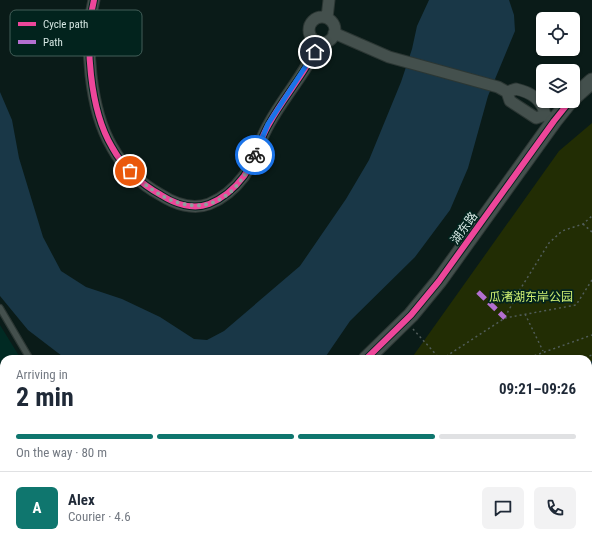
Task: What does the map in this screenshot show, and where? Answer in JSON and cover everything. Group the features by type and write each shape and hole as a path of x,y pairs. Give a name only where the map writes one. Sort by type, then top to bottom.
{"street":[{"path":"92,10 94,0"},
{"path":"327,18 329,0"},
{"path":"318,17 327,18 333,23 334,34 327,41 319,42 312,37 310,26 318,17"},
{"path":"334,34 389,57 502,90 522,90 535,98 543,106 549,118 536,118 510,101 502,90"},
{"path":"89,56 94,96 111,146 124,165 154,191 170,200 187,206 209,204 223,197 244,176 250,166 268,124 308,64 319,42"},
{"path":"580,92 592,81"},
{"name":"湖东路","path":"370,355 405,321 439,281 549,118 561,108"}],"lane":[{"path":"0,308 28,355"}],"path":[{"path":"504,318 549,243 562,231 583,224 592,216"},
{"path":"583,224 592,232"},
{"path":"447,355 504,318 576,305 592,280"},
{"path":"524,314 543,351"},
{"path":"405,321 437,355"},
{"path":"534,355 592,335"}],"shaded area":[{"path":"0,325 19,355 0,355"}],"green space":[{"name":"瓜渚湖东岸公园","path":"592,123 592,355 414,355 559,151"}],"water":[{"path":"429,0 509,0 514,15 515,31 488,96 468,168 450,210 415,257 350,321 327,355 61,355 28,330 0,296 0,92 12,120 19,158 43,237 61,271 86,287 122,299 160,317 194,339 207,340 224,331 300,266 346,199 369,160 401,82 412,49 417,26"}],"marked path":[{"path":"478,292 505,318"}],"cycle path":[{"path":"92,10 94,0"},
{"path":"90,56 91,75 98,114 104,132 121,161 140,180 166,198 184,205 203,206 224,196 233,189 244,176 269,124 302,74 319,42"},
{"path":"370,355 411,315 439,281 564,108"}],"way so far":[{"path":"130,171 154,191 170,200 187,206 198,206 209,204 223,197 244,176 255,155"}],"route":[{"path":"255,155 268,124 315,52"}]}
